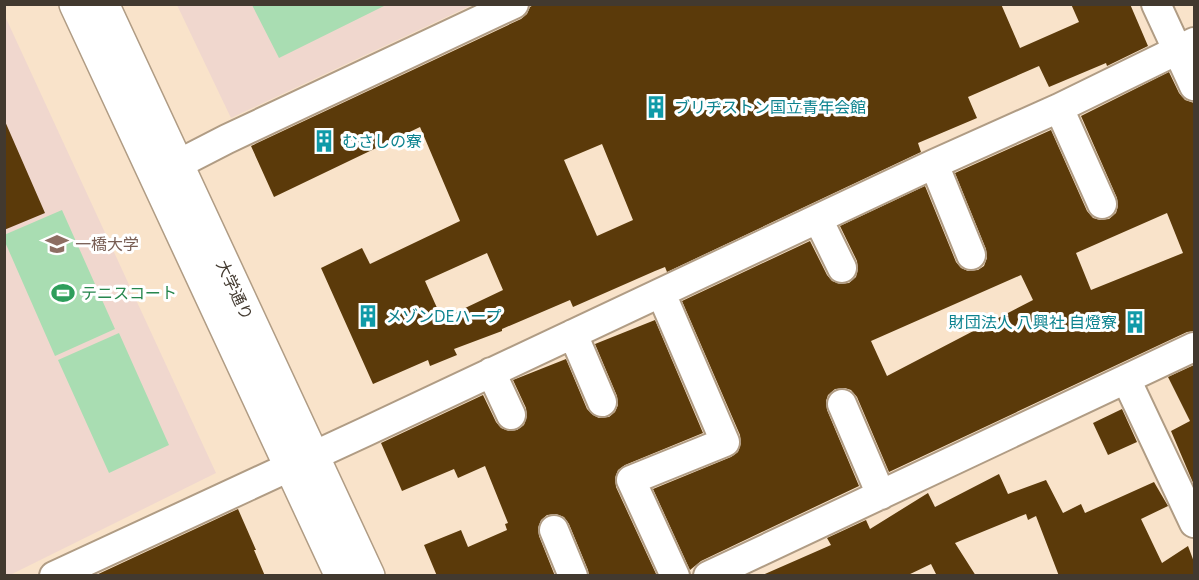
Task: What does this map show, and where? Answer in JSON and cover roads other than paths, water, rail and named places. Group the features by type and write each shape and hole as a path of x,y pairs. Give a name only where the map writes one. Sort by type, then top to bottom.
{"main road":[{"name":"大学通り","path":"76,4 166,170 301,461 342,576"},
{"name":"大学通り","path":"102,4 166,170"},
{"name":"大学通り","path":"301,461 368,576"}],"street":[{"path":"166,170 514,4"},
{"path":"1156,4 1186,46 1194,86"},
{"path":"54,576 934,164 1059,108 1186,46"},
{"path":"1059,108 1102,204"},
{"path":"934,164 971,255"},
{"path":"818,219 842,268"},
{"path":"661,293 725,442 631,480 675,576"},
{"path":"573,334 602,402"},
{"path":"708,576 1194,347"},
{"path":"491,372 511,416"},
{"path":"1126,379 1194,523"},
{"path":"842,404 881,495"},
{"path":"554,530 573,576"}],"place":[{"name":"ブリヂストン国立青年会館","path":"656,107"},
{"name":"むさしの寮","path":"324,141"},
{"name":"一橋大学","path":"57,244"},
{"name":"テニスコート","path":"63,293"},
{"name":"メゾンDEハープ","path":"368,316"},
{"name":"財団法人 八興社 自燈寮","path":"1135,322"}]}
